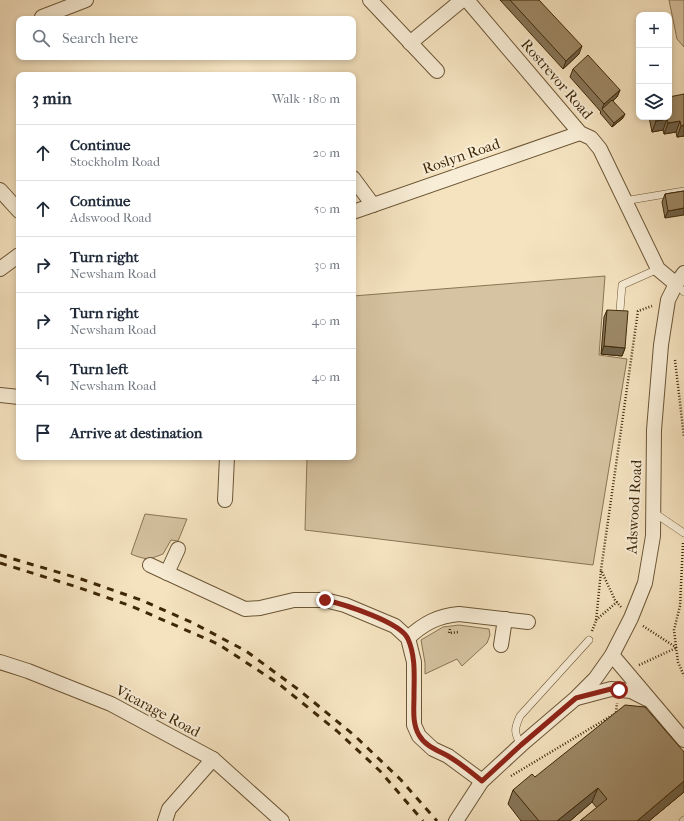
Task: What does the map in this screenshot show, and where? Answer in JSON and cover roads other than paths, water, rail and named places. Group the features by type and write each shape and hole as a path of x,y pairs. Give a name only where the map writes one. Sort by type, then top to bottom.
{"street":[{"path":"45,16 86,0"},
{"path":"370,0 437,71"},
{"path":"410,43 462,0"},
{"name":"Rostrevor Road","path":"467,0 580,133 591,138 600,149 658,269 681,283"},
{"name":"Roslyn Road","path":"356,211 580,133"},
{"path":"356,182 373,205"},
{"path":"0,190 16,208"},
{"path":"0,269 16,257"},
{"name":"Adswood Road","path":"456,821 482,781 576,698 595,679 612,655 631,618 645,583 653,536 654,430 661,345 668,300 681,283"},
{"path":"0,395 16,397"},
{"path":"225,500 227,460"},
{"path":"167,573 178,549"},
{"path":"150,565 245,608 260,608 294,600 325,600 345,605 395,626 408,638 414,662 414,725 419,736 433,749 448,756 482,781"},
{"path":"408,638 433,620 449,615 459,614 528,622"},
{"path":"501,645 505,619"},
{"path":"612,655 684,740"},
{"name":"Vicarage Road","path":"0,662 28,671 111,704 213,759 282,821"},
{"path":"576,698 611,689 631,691 650,700"},
{"path":"165,821 169,809 213,759"}],"lane":[{"path":"624,201 684,191"},
{"path":"620,310 622,285 658,269"},
{"path":"653,512 684,533"},
{"path":"521,745 516,736 515,726 520,716 589,640"}],"railway":[{"path":"0,555 81,579 141,600 193,623 246,651 299,690 355,736 401,780 437,821"},
{"path":"0,563 77,587 131,606 218,644 279,684 337,731 380,771 423,821"}]}
